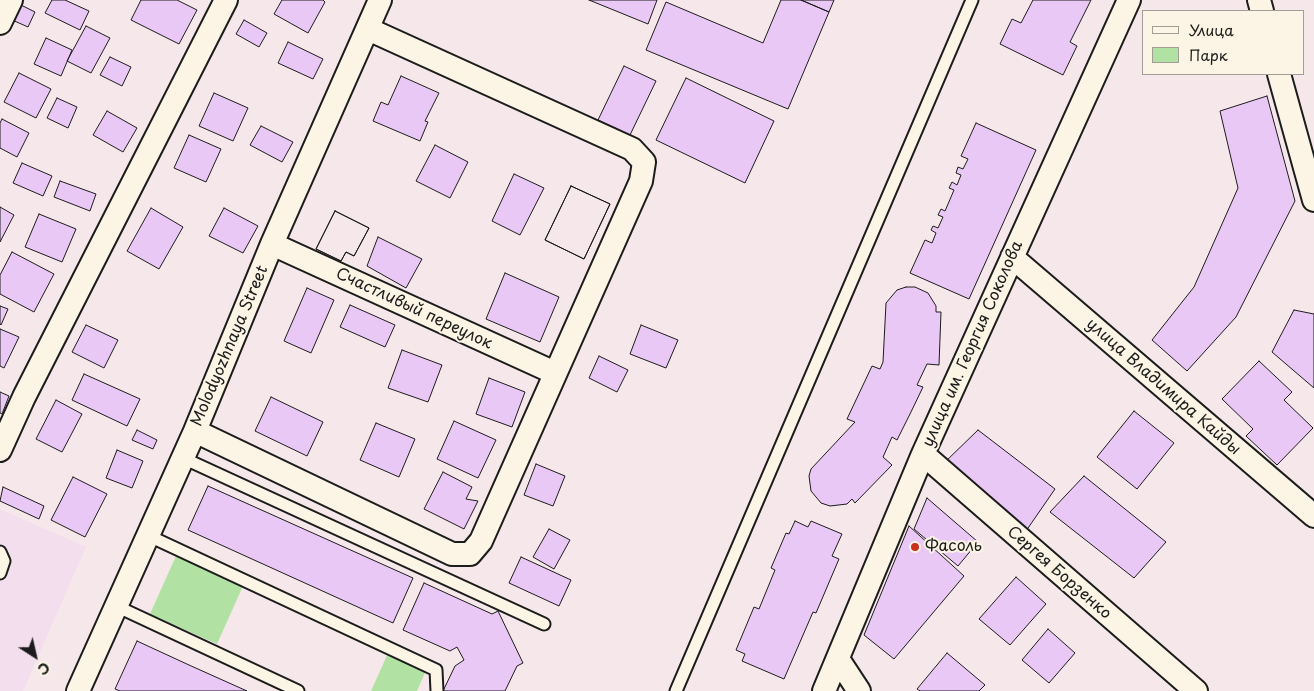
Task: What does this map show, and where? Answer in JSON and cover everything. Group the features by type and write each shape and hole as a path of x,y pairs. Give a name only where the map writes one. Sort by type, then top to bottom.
{"street":[{"path":"0,22 11,0"},
{"path":"0,450 24,397 226,0"},
{"name":"Molodyozhnaya Street","path":"78,691 195,431 272,244 380,0"},
{"name":"улица им. Георгия Соколова","path":"824,691 923,454 1129,0"},
{"path":"195,431 452,554 470,554 481,541 641,181 644,162 632,149 368,29"},
{"path":"1279,75 1314,200"},
{"name":"Счастливый переулок","path":"272,244 555,373"},
{"name":"улица Владимира Кайды","path":"1012,258 1314,516"},
{"name":"Сергея Борзенко","path":"923,454 1196,691"},
{"path":"838,659 858,691"}],"lane":[{"path":"676,691 972,0"},
{"path":"183,458 544,624"},
{"path":"147,535 436,670 437,691"},
{"path":"0,552 4,560 0,573"},
{"path":"116,606 298,691"}],"shaded area":[{"path":"0,509 86,547 23,691 0,691"}],"green space":[{"path":"176,556 243,586 217,644 150,614"},
{"path":"389,651 427,668 417,691 371,691"}],"building":[{"path":"52,0 65,0 89,11 80,30 45,13"},
{"path":"141,0 177,0 197,10 179,44 131,20"},
{"path":"282,0 323,0 325,2 308,33 274,14"},
{"path":"589,0 657,0 648,24"},
{"path":"781,0 801,0 829,12 788,109 646,50 666,2 763,43"},
{"path":"801,0 834,0 829,12"},
{"path":"1033,0 1091,0 1070,42 1077,46 1063,75 1000,44 1012,19 1021,23"},
{"path":"17,3 35,12 28,27 10,19"},
{"path":"244,20 267,33 259,47 236,34"},
{"path":"86,26 110,38 91,73 67,61"},
{"path":"46,38 72,50 61,76 34,64"},
{"path":"288,42 323,59 313,79 278,63"},
{"path":"110,57 131,67 122,86 100,75"},
{"path":"624,66 656,81 630,135 598,120"},
{"path":"19,73 51,89 36,118 4,102"},
{"path":"401,76 439,93 425,121 428,122 420,141 373,121 381,102 388,105"},
{"path":"686,78 774,121 745,183 656,140"},
{"path":"214,93 248,108 233,141 199,126"},
{"path":"1267,96 1295,201 1236,317 1187,371 1152,340 1194,287 1238,188 1220,111"},
{"path":"57,98 77,107 68,128 47,118"},
{"path":"107,111 137,128 123,152 93,135"},
{"path":"2,119 29,133 17,157 0,148 0,123"},
{"path":"976,123 1036,150 969,299 910,273 925,240 932,243 936,233 931,230 933,226 938,228 943,217 938,215 941,209 945,211 954,190 949,188 952,182 957,185 961,175 956,173 958,167 963,169 968,159 961,156"},
{"path":"261,126 293,142 282,162 250,145"},
{"path":"189,135 221,149 206,182 174,168"},
{"path":"435,145 468,162 450,198 416,181"},
{"path":"22,163 52,176 43,196 13,183"},
{"path":"514,174 544,188 520,235 492,221"},
{"path":"60,181 96,194 90,211 54,197"},
{"path":"571,186 610,204 584,259 545,240"},
{"path":"571,186 610,204 584,259 545,240"},
{"path":"0,207 14,215 0,242"},
{"path":"151,208 183,227 159,269 127,251"},
{"path":"224,208 258,226 243,253 209,236"},
{"path":"335,211 369,228 354,256 346,252 341,261 316,249"},
{"path":"335,211 369,228 354,256 346,252 341,261 316,249"},
{"path":"39,214 76,229 62,262 25,247"},
{"path":"378,237 422,259 406,288 367,266"},
{"path":"12,252 54,274 34,312 0,294 0,275"},
{"path":"505,273 559,297 540,342 486,319"},
{"path":"915,287 928,293 936,306 936,312 941,312 939,365 927,364 917,385 923,387 897,440 892,437 883,457 892,465 855,503 852,499 847,504 830,506 821,503 811,491 809,476 811,469 855,422 847,419 872,366 880,369 883,362 886,303 897,290"},
{"path":"307,288 334,300 311,353 284,341"},
{"path":"350,305 395,325 385,347 340,327"},
{"path":"0,306 8,309 1,325 0,324"},
{"path":"1294,310 1314,314 1314,388 1272,352"},
{"path":"86,325 118,340 104,368 72,352"},
{"path":"641,325 678,340 666,368 630,354"},
{"path":"0,329 19,337 4,368 0,366"},
{"path":"402,350 442,365 428,402 388,388"},
{"path":"599,356 628,370 617,392 589,378"},
{"path":"1259,361 1292,392 1284,400 1313,428 1277,465 1246,436 1253,429 1222,399"},
{"path":"84,374 140,399 127,426 72,400"},
{"path":"489,378 525,392 512,427 476,414"},
{"path":"0,392 9,396 2,414 0,413"},
{"path":"271,397 323,422 307,456 255,431"},
{"path":"56,400 82,414 62,452 36,439"},
{"path":"1134,411 1174,443 1137,489 1097,457"},
{"path":"454,421 496,440 478,478 437,459"},
{"path":"376,423 415,439 399,477 360,460"},
{"path":"137,430 157,440 153,449 132,440"},
{"path":"978,430 1055,489 1026,531 944,463"},
{"path":"117,450 143,461 132,488 106,478"},
{"path":"536,464 565,476 553,506 524,495"},
{"path":"443,472 472,487 466,499 478,501 464,529 424,509"},
{"path":"1084,476 1166,542 1134,578 1050,512"},
{"path":"73,477 107,494 85,537 51,520"},
{"path":"208,486 413,578 393,623 188,530"},
{"path":"3,487 44,506 39,519 0,501"},
{"path":"927,498 978,542 958,566 914,529"},
{"path":"795,521 808,527 811,521 842,534 832,556 839,559 816,613 813,612 784,679 742,661 745,654 736,650 754,607 759,609 775,570 771,568 786,533 789,534"},
{"path":"909,526 964,576 894,659 864,635"},
{"path":"549,529 570,540 554,569 533,557"},
{"path":"521,557 571,580 559,606 509,583"},
{"path":"1016,577 1046,604 1010,645 979,619"},
{"path":"424,583 492,614 498,611 523,663 517,666 505,691 443,691 455,666 464,660 457,647 450,651 403,630"},
{"path":"1048,629 1075,653 1049,683 1022,660"},
{"path":"137,641 247,691 120,691 115,689"},
{"path":"947,653 985,685 979,691 920,691 917,689"}],"place":[{"name":"Фасоль","path":"915,547"}]}
